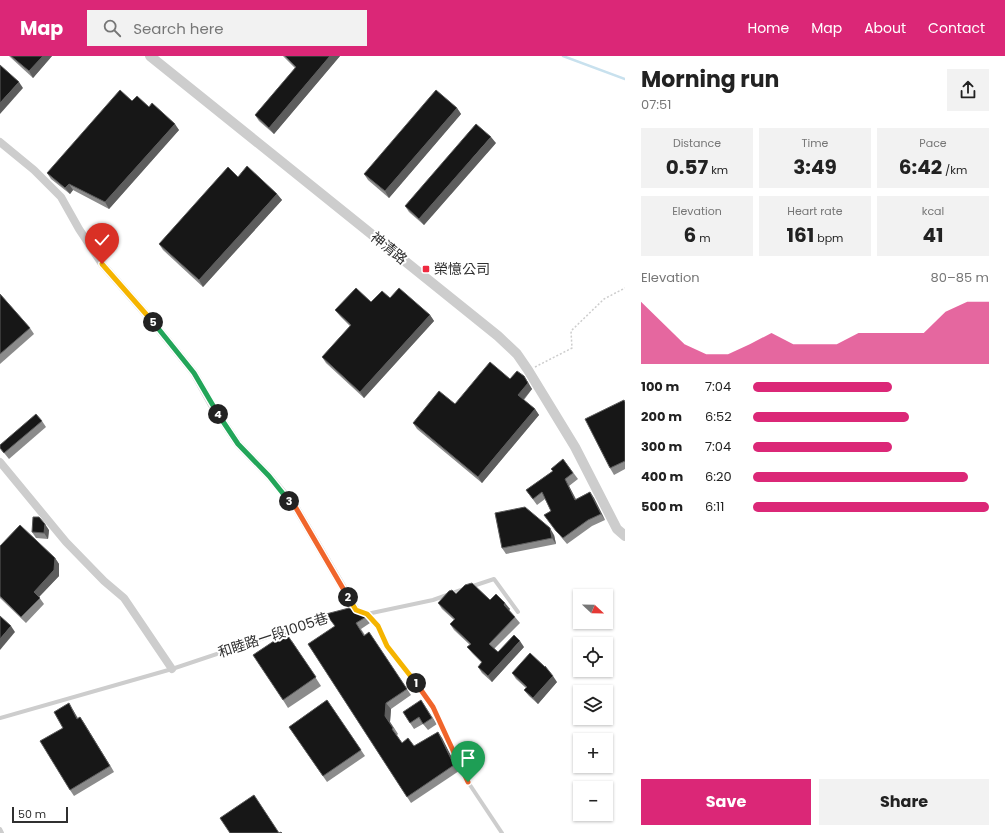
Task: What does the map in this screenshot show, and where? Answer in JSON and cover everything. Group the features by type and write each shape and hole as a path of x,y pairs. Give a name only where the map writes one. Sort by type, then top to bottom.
{"street":[{"name":"神清路","path":"150,56 498,336 517,354 575,447 617,529 625,536"},
{"path":"0,142 34,170 61,197 79,229 102,264 152,321 194,373 238,444 269,476 296,508 353,610"},
{"path":"0,462 66,542 104,581 124,598 172,669"}],"lane":[{"path":"353,610 367,614 433,600 494,579 518,612"},
{"path":"367,614 378,626 387,646 433,707 468,782 502,833"},
{"name":"和睦路一段1005巷","path":"0,718 172,669 335,615"},
{"path":"0,829 2,833"}],"path":[{"path":"528,370 572,348 571,330 604,299 625,288"}],"building":[{"path":"11,56 43,56 29,71"},
{"path":"285,56 330,56 269,128 255,115 296,67"},
{"path":"0,65 19,82 0,103"},
{"path":"120,90 132,101 137,96 149,107 152,103 175,124 105,202 69,184 65,188 47,173"},
{"path":"436,90 457,108 385,191 364,174"},
{"path":"476,124 491,137 419,219 405,206"},
{"path":"247,166 277,194 199,280 159,244 228,167 238,177"},
{"path":"356,288 371,302 382,291 390,298 399,288 430,315 360,392 322,357 351,325 335,310"},
{"path":"0,294 30,328 0,354"},
{"path":"490,362 510,379 517,371 524,376 528,383 518,395 535,409 478,477 413,423 439,391 455,404"},
{"path":"624,400 625,461 610,468 585,419"},
{"path":"36,414 42,421 4,453 0,448 0,445"},
{"path":"563,459 573,473 565,479 575,500 590,492 601,514 588,520 563,538 544,515 551,511 542,492 533,499 526,490 553,471 551,469"},
{"path":"525,507 550,528 552,538 502,548 495,513"},
{"path":"33,517 39,517 45,524 44,533 32,532"},
{"path":"20,525 55,558 54,570 34,592 40,598 21,617 0,596 0,546"},
{"path":"472,583 490,600 496,594 505,603 504,605 515,617 489,644 498,652 514,635 520,641 488,676 478,667 482,662 467,647 471,644 450,624 455,619 438,603 449,591 452,590 456,594 465,585"},
{"path":"349,608 362,613 366,617 356,623 364,636 369,632 407,689 386,703 385,716 393,728 392,729 402,743 408,738 414,746 438,732 454,765 407,797 308,644 335,626 326,614"},
{"path":"0,616 11,626 0,639"},
{"path":"286,633 316,677 283,700 253,655"},
{"path":"530,653 545,666 553,676 533,698 524,690 527,687 512,673"},
{"path":"327,700 361,750 323,776 289,727"},
{"path":"421,700 432,718 423,724 419,717 410,723 403,712"},
{"path":"69,703 77,719 80,717 110,766 70,790 40,741 63,728 54,712"},
{"path":"254,795 279,833 230,833 220,818"}],"waterway":[{"path":"563,56 625,79"}],"place":[{"name":"榮憶公司","path":"426,269"}],"route":[{"path":"102,264 152,321 194,373 238,444 269,476 296,508 356,610 367,614 378,626 387,646 433,707 468,782"}]}
